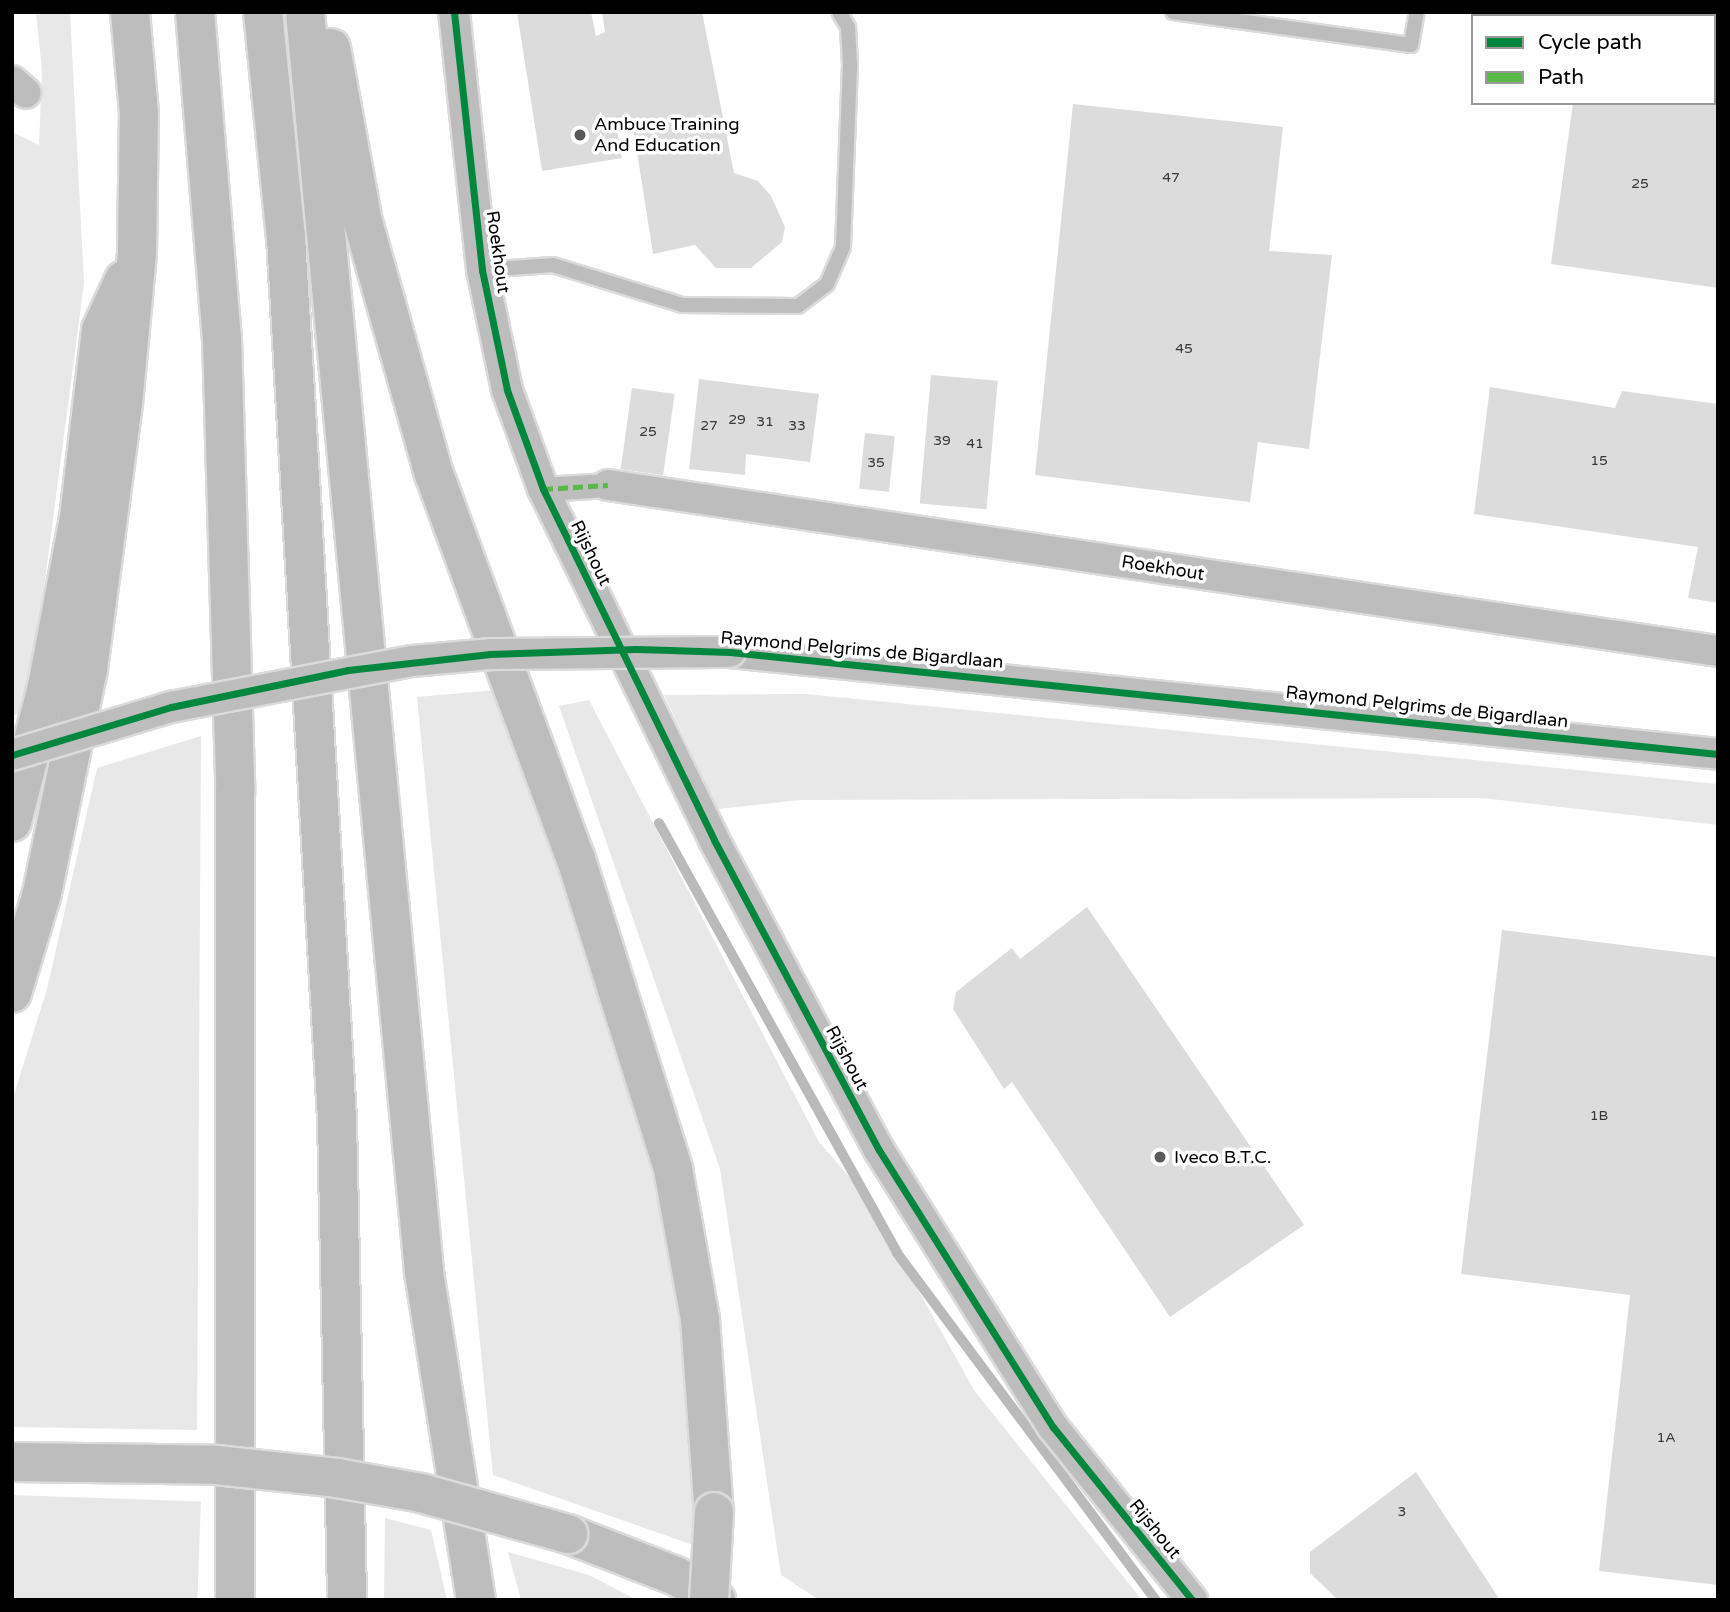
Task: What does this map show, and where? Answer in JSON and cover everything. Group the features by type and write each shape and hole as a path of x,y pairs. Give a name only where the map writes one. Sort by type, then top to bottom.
{"highway":[{"path":"12,993 42,893 88,669 137,253 139,113 130,12"},
{"path":"195,12 222,339 235,790 235,1600"},
{"path":"263,12 286,237 335,1091 346,1600"},
{"path":"305,12 424,1272 476,1600"},
{"path":"323,12 363,222 434,474 576,859 673,1170 700,1318 714,1512 709,1600"},
{"path":"12,822 47,687 79,518 102,330 137,253"},
{"path":"12,1462 191,1464 337,1478 421,1493 568,1534 676,1576 716,1600"}],"street":[{"name":"Roekhout","path":"454,12 482,270 507,390 543,489"},
{"name":"Roekhout","path":"608,485 1718,651"},
{"path":"543,489 608,485"},
{"name":"Rijshout","path":"543,489 714,840 878,1150 1053,1427 1192,1600"},
{"name":"Raymond Pelgrims de Bigardlaan","path":"12,755 171,707 412,661 489,653 730,652 1718,754"}],"lane":[{"path":"482,270 553,265 682,306 798,306 827,284 843,247 850,65 848,27 839,12"},
{"path":"1173,12 1411,45 1417,12"}],"shaded area":[{"path":"36,12 70,12 84,283 28,710 12,716 12,132 39,145 42,71"},
{"path":"496,690 605,998 650,1152 687,1337 696,1546 493,1475 417,697"},
{"path":"806,694 1718,784 1718,825 1482,798 800,800 718,809 664,695"},
{"path":"589,700 819,1142 865,1195 974,1390 1142,1600 819,1600 781,1575 720,1169 559,706"},
{"path":"201,736 197,1430 12,1427 12,1101 47,989 97,768"},
{"path":"12,1495 201,1502 197,1600 12,1600"},
{"path":"385,1518 431,1530 447,1600 384,1600"},
{"path":"508,1552 589,1575 637,1600 521,1600"}],"building":[{"path":"517,12 591,12 596,36 605,32 602,12 702,12 734,173 758,181 771,196 785,227 782,242 751,268 716,268 695,245 653,254 632,120 616,124 622,158 542,171"},
{"path":"1586,12 1718,12 1718,288 1551,264 1573,105 1716,105 1716,14"},
{"path":"1073,104 1283,127 1269,251 1332,255 1309,449 1258,442 1250,502 1035,475"},
{"path":"931,375 998,381 987,509 920,504"},
{"path":"699,379 819,394 810,462 746,454 745,475 689,469"},
{"path":"1490,387 1615,408 1622,391 1718,404 1718,603 1688,598 1698,547 1474,514"},
{"path":"632,388 675,394 663,475 621,469"},
{"path":"865,433 895,436 889,492 859,489"},
{"name":"Iveco B.T.C.","path":"1087,907 1304,1225 1170,1317 1012,1082 1004,1089 953,1009 956,992 1012,948 1020,959"},
{"path":"1502,930 1718,957 1718,1585 1599,1571 1630,1295 1461,1274"},
{"path":"1416,1472 1500,1600 1338,1600 1310,1573 1310,1552"}],"waterway":[{"path":"659,823 897,1253 1156,1600"}],"marked path":[{"path":"543,489 608,485"}],"cycle path":[{"path":"454,12 482,270 507,390 543,489 714,840 879,1150 1053,1427 1192,1600"},
{"path":"12,755 171,707 348,670 490,654 636,649 730,652 1718,754"}],"place":[{"name":"Ambuce Training And Education","path":"580,135"},
{"name":"Iveco B.T.C.","path":"1160,1157"}]}
